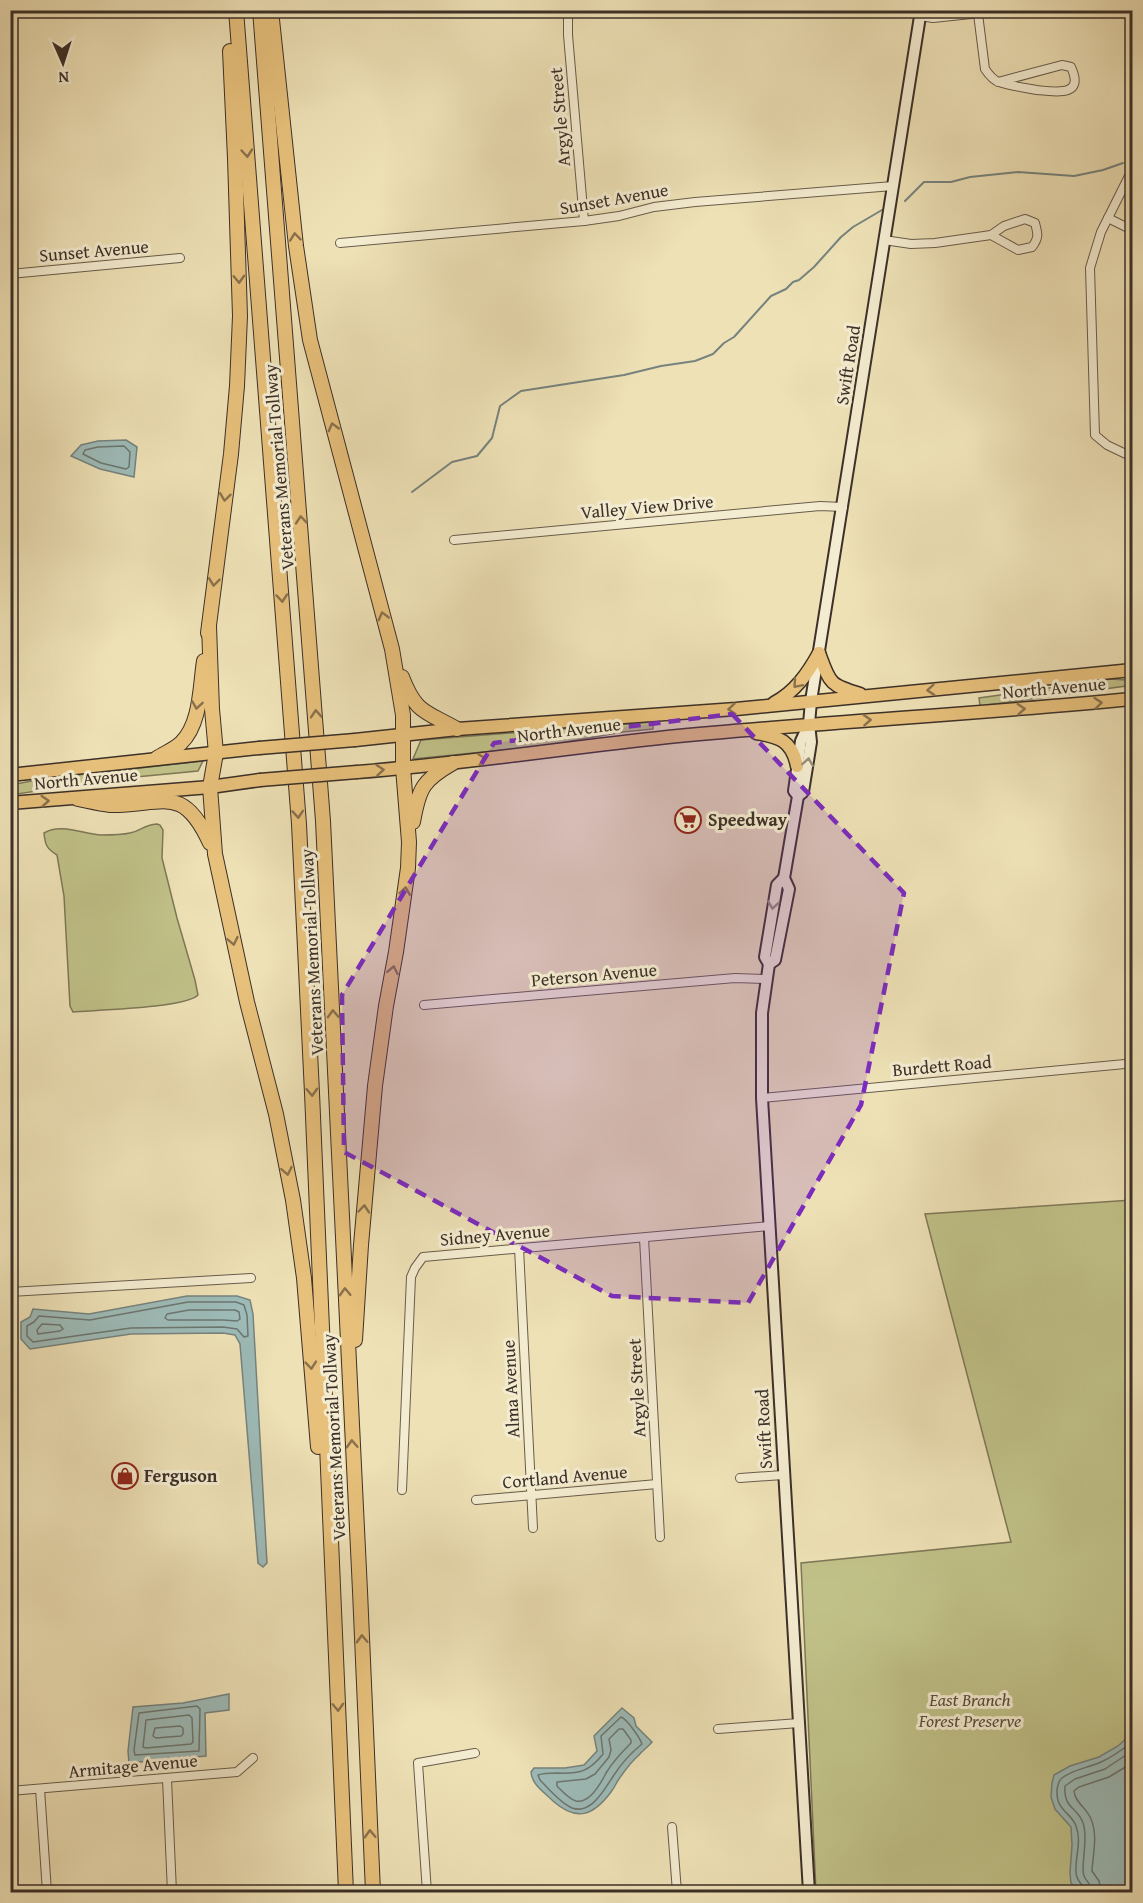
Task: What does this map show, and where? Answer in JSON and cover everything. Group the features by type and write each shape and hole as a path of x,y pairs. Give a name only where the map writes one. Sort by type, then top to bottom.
{"highway":[{"path":"157,758 183,741 194,721 209,626 231,454 240,316 227,10"},
{"name":"Veterans Memorial Tollway","path":"236,10 300,835 346,1893"},
{"name":"Veterans Memorial Tollway","path":"261,10 323,821 373,1893"},
{"path":"271,10 296,246 310,340 392,649 406,688 414,703 422,711 457,729"},
{"path":"209,626 216,753 210,787 215,854 247,1002 276,1114 293,1200 304,1278 318,1442 332,1565"},
{"path":"351,1414 361,1245 375,1086 408,868 409,842 403,768 403,715 392,649"},
{"path":"409,842 419,795 434,774 453,764"},
{"path":"78,799 109,805 163,800 173,802 188,809 200,822 215,854"}],"main road":[{"path":"819,653 832,683 867,696"},
{"path":"766,706 777,702 791,692 819,653"},
{"name":"North Avenue","path":"10,775 157,758 457,729 766,706 1132,670"},
{"name":"North Avenue","path":"10,803 78,799 260,780 453,764 580,746 809,724 1132,699"},
{"path":"728,732 758,733 783,740 792,748 797,766"}],"street":[{"name":"Argyle Street","path":"568,10 568,35 584,221"},
{"path":"920,14 933,18 1009,10"},
{"path":"1130,10 1132,40"},
{"name":"Swift Road","path":"809,1893 762,1098 761,1024 769,964 765,957 777,885 784,878 798,796 803,792 811,742 809,724 811,701 920,14"},
{"path":"978,14 985,69 998,82 1063,93 1074,85 1075,75 1071,67 1062,65 998,82"},
{"path":"1132,170 1101,232 1090,268 1095,435 1107,445 1130,456 1132,463"},
{"name":"Sunset Avenue","path":"340,243 584,221 619,216 654,207 695,202 893,186"},
{"path":"1108,218 1132,230"},
{"path":"884,240 911,244 936,243 991,235 1004,226 1025,219 1035,223 1038,234 1037,241 1032,248 1018,250 991,235"},
{"name":"Sunset Avenue","path":"10,274 180,258"},
{"name":"Valley View Drive","path":"454,540 820,506 843,507"},
{"name":"Swift Road","path":"798,796 794,791 797,766 801,741 809,724"},
{"name":"Peterson Avenue","path":"424,1005 735,978 766,979"},
{"name":"Burdett Road","path":"762,1098 1125,1064"},
{"name":"Sidney Avenue","path":"402,1490 411,1277 414,1268 423,1257 770,1226"},
{"name":"Argyle Street","path":"644,1238 660,1537"},
{"name":"Alma Avenue","path":"519,1248 533,1528"},
{"path":"10,1292 251,1278"},
{"path":"740,1478 783,1475"},
{"name":"Cortland Avenue","path":"476,1500 657,1484"},
{"path":"718,1729 799,1724"},
{"path":"427,1893 418,1763 475,1753"},
{"name":"Armitage Avenue","path":"10,1791 237,1772 253,1758"},
{"path":"167,1779 172,1893"},
{"path":"40,1789 47,1893"},
{"path":"672,1827 677,1893"}],"highlighted area":[{"path":"732,714 904,893 861,1105 748,1303 612,1296 344,1152 342,995 494,743"}],"green space":[{"path":"1111,679 1126,680 1126,686 980,706 979,698"},
{"path":"653,722 653,729 543,746 413,759 421,740"},
{"path":"203,761 198,771 115,779 11,795 11,785 41,779"},
{"path":"157,824 163,830 162,858 198,995 159,1006 73,1012 70,1006 64,896 57,855 47,846 44,833 65,829 101,835 119,835"},
{"name":"East Branch Forest Preserve","path":"1132,1200 1132,1892 816,1892 801,1563 1011,1542 925,1214"}],"water":[{"path":"126,440 137,447 134,477 100,469 71,456 81,445 98,441"},
{"path":"187,1296 237,1296 250,1300 253,1314 267,1563 263,1567 258,1563 240,1344 235,1335 223,1333 131,1334 30,1349 21,1339 21,1322 30,1317 33,1309 89,1314"},
{"path":"229,1694 229,1710 205,1713 206,1756 129,1763 128,1751 133,1707 183,1703"},
{"path":"622,1708 634,1718 636,1726 652,1742 629,1765 611,1792 598,1806 591,1811 577,1814 562,1808 539,1788 531,1772 534,1768 565,1768 584,1765 597,1751 594,1736"},
{"path":"1132,1733 1132,1892 1084,1892 1076,1889 1071,1883 1071,1827 1055,1809 1051,1797 1054,1775 1070,1766 1099,1757 1118,1746"}],"waterway":[{"path":"905,201 924,182 951,182 970,177 1018,172 1074,176 1123,163"},
{"path":"412,492 452,462 477,456 492,438 500,406 521,391 624,375 695,361 713,354 734,337 771,296 799,280 841,237 882,210"}],"place":[{"name":"Speedway","path":"688,820"},
{"name":"Ferguson","path":"125,1476"}]}
